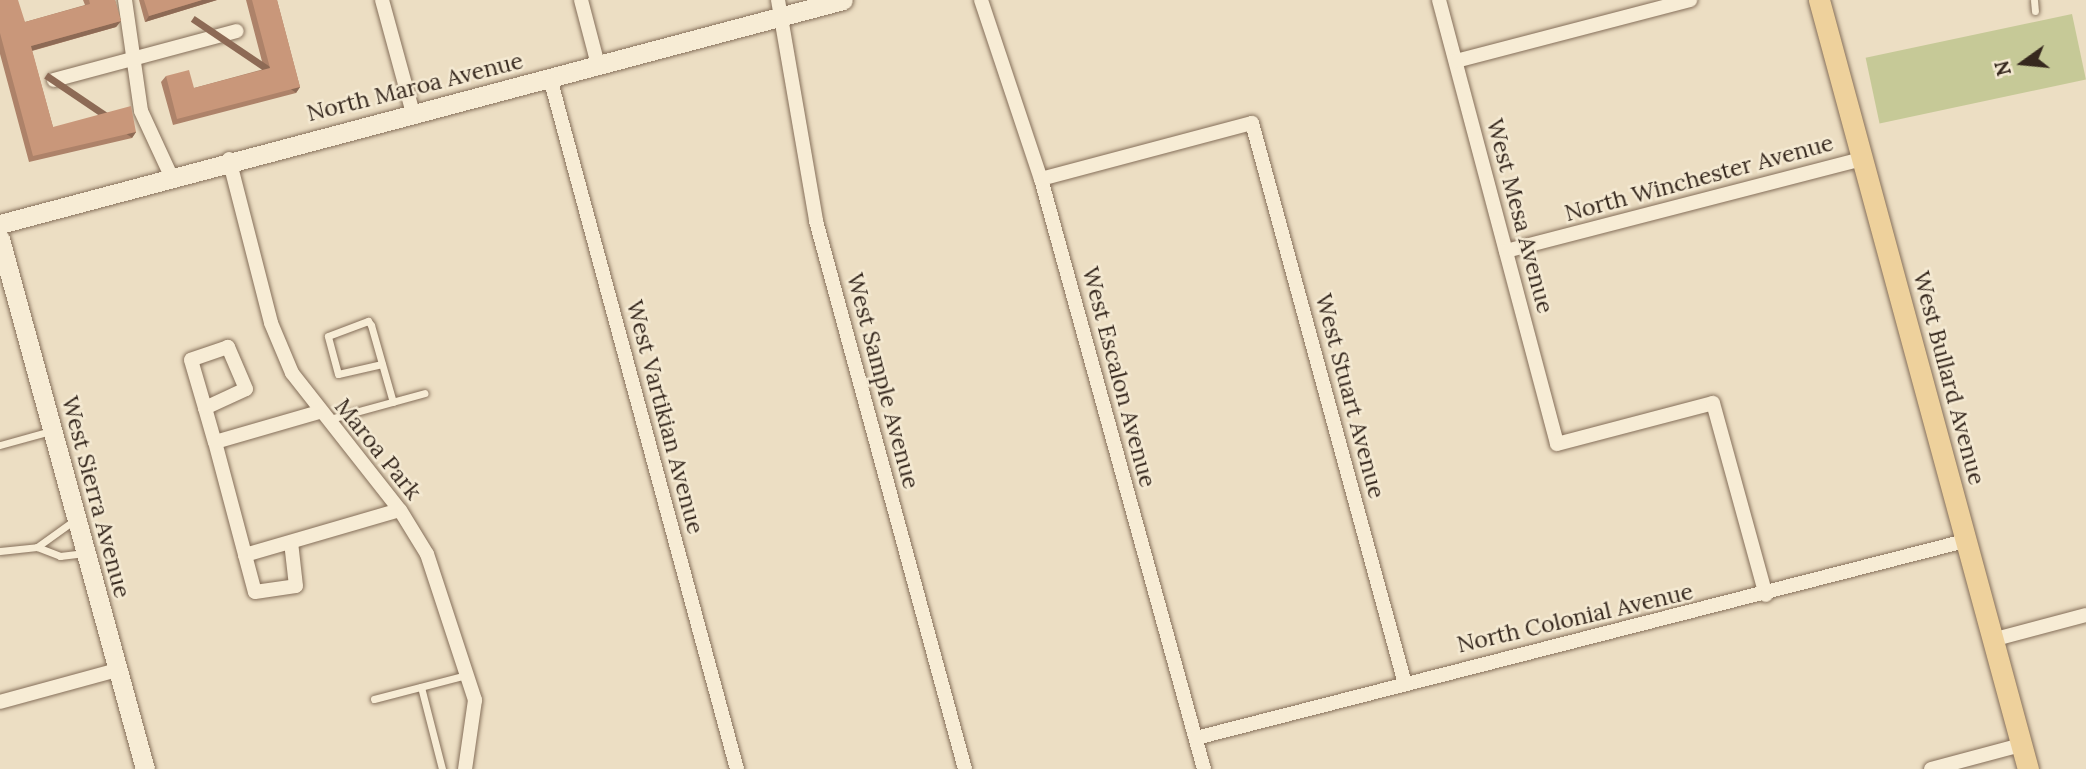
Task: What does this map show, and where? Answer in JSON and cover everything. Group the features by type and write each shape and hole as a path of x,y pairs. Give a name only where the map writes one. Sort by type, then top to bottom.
{"main road":[{"name":"North Maroa Avenue","path":"0,224 229,159 598,65 780,8 843,0"},
{"name":"West Bullard Avenue","path":"1819,0 2028,769"},
{"name":"West Sierra Avenue","path":"0,239 145,769"}],"street":[{"path":"124,0 136,54 141,111 171,176"},
{"path":"382,0 413,113"},
{"path":"581,0 598,65"},
{"name":"West Escalon Avenue","path":"981,0 1041,179 1203,769"},
{"name":"West Mesa Avenue","path":"1439,0 1557,444 1713,403 1766,595"},
{"path":"1455,61 1689,0"},
{"name":"West Sample Avenue","path":"780,8 816,221 965,769"},
{"path":"54,80 136,54 237,31"},
{"name":"West Vartikian Avenue","path":"550,78 737,769"},
{"name":"West Stuart Avenue","path":"1041,179 1252,123 1404,680"},
{"name":"Maroa Park","path":"229,159 271,323 292,373 322,416 400,510 427,554 475,700 465,769"},
{"name":"North Winchester Avenue","path":"1506,251 1862,159"},
{"path":"205,408 246,389 228,347 191,360 255,592 296,586 291,542"},
{"path":"215,442 322,416"},
{"path":"245,555 400,510"},
{"name":"North Colonial Avenue","path":"1196,738 1404,680 1504,663 1965,541"},
{"path":"1992,640 2086,615"},
{"path":"0,702 117,670"},
{"path":"1931,769 2021,745"}],"lane":[{"path":"2034,0 2035,11"},
{"path":"382,364 338,374 328,336 368,321 382,364 393,402"},
{"path":"322,416 425,393"},
{"path":"0,445 52,431"},
{"path":"37,547 76,519"},
{"path":"0,551 37,547 60,556 85,552"},
{"path":"374,699 468,674"},
{"path":"421,687 442,769"}],"green space":[{"path":"2072,14 2086,80 1880,123 1866,58"}],"building":[{"path":"0,0 18,0 25,22 90,4 89,0 115,0 121,21 31,46 53,127 131,106 136,132 33,156 0,33"},
{"path":"144,0 202,0 149,16"},
{"path":"252,0 277,0 300,87 177,119 166,76 189,70 194,88 270,68"}]}
